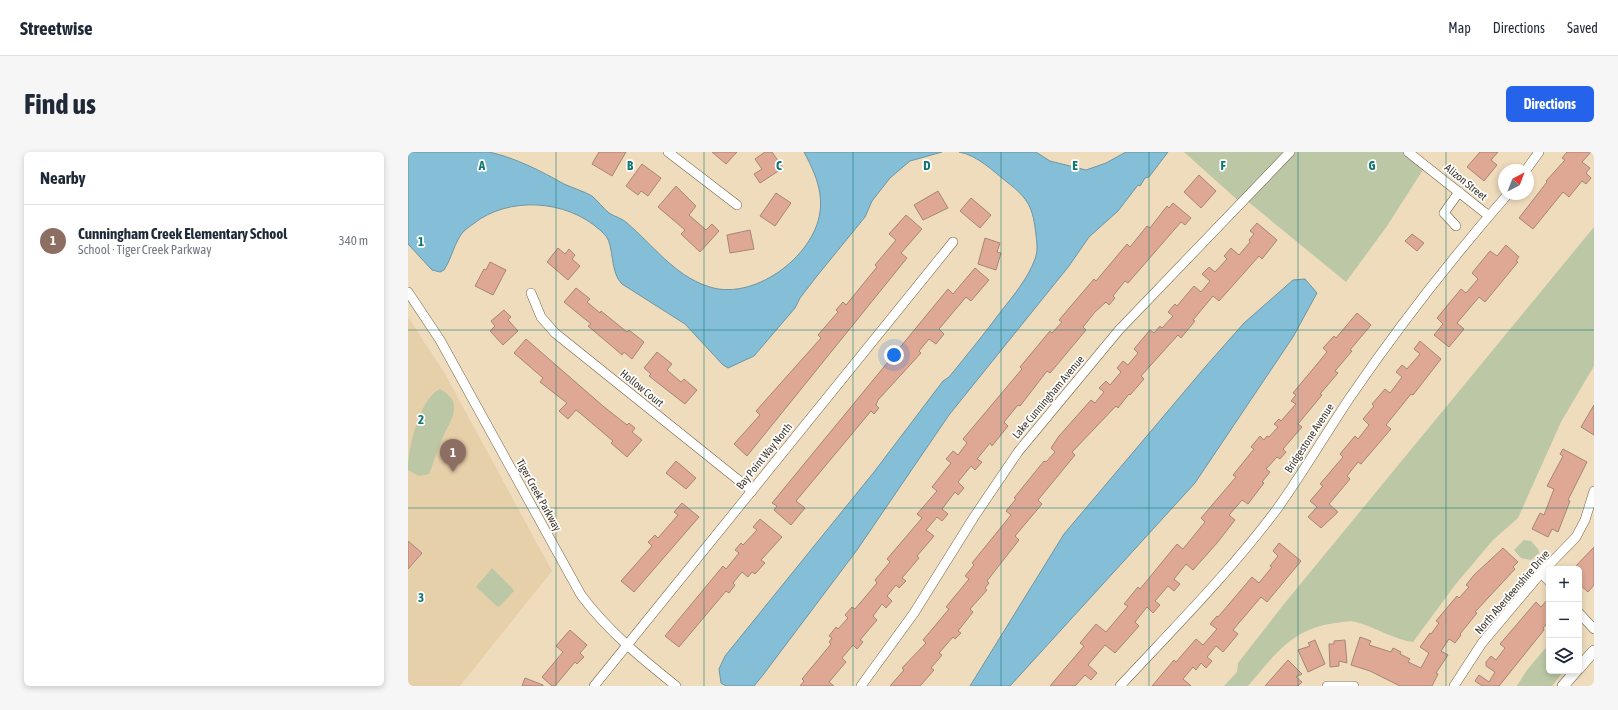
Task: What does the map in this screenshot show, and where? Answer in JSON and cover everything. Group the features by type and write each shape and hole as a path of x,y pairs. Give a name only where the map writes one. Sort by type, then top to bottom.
{"main road":[{"path":"1582,665 1594,651"},
{"path":"1563,686 1573,674"}],"street":[{"path":"668,152 737,205"},
{"name":"Lake Cunningham Avenue","path":"861,686 914,614 974,517 1018,452 1120,330 1290,152"},
{"name":"Alizon Street","path":"1408,152 1489,216"},
{"path":"1530,164 1539,152"},
{"path":"1456,226 1444,213 1459,192"},
{"name":"Bridgestone Avenue","path":"1120,686 1258,534 1379,357 1428,291 1503,200"},
{"name":"Bay Point Way North","path":"594,686 953,242"},
{"name":"Tiger Creek Parkway","path":"408,292 440,340 581,595 607,627 627,646 676,686"},
{"name":"Hollow Court","path":"531,293 542,317 555,333 752,491"},
{"name":"North Aberdeenshire Drive","path":"1454,686 1482,643 1541,573 1576,537 1585,520 1594,491"},
{"path":"1541,573 1546,578"},
{"path":"1582,616 1594,629"},
{"path":"1327,686 1354,686"}],"shaded area":[{"path":"408,317 444,372 552,571 460,686 408,686"}],"green space":[{"path":"1184,152 1408,152 1426,165 1387,226 1346,282 1246,200 1242,204"},
{"path":"1594,227 1594,366 1561,422 1518,518 1493,540 1455,585 1413,642 1399,639 1353,621 1320,626 1295,637 1285,645 1248,686 1224,686 1237,672 1238,663 1284,604"},
{"path":"440,389 448,394 452,400 454,412 440,443 429,474 419,476 408,470 410,450 416,425 426,403 433,394"},
{"path":"1524,540 1531,541 1538,549 1539,553 1531,560 1521,558 1514,550"},
{"path":"492,568 514,591 498,607 476,587"},
{"path":"1546,648 1546,674 1562,674 1552,686 1517,686 1527,670"}],"water":[{"path":"408,152 489,152 528,165 564,184 592,196 609,213 625,221 664,259 684,275 707,286 725,290 743,288 761,282 778,272 793,260 806,245 815,229 821,204 817,181 804,152 942,152 910,161 890,178 872,201 865,217 800,298 795,308 754,356 728,368 723,365 685,324 622,284 618,279 614,267 610,246 606,236 579,216 563,209 528,205 495,211 480,219 463,232 457,241 444,270 440,272 432,270 408,244"},
{"path":"959,152 1036,152 1050,161 1086,170 1106,163 1126,152 1168,152 1149,177 1145,178 1140,186 1138,185 1118,211 1089,237 1069,266 949,415 857,550 754,686 726,686 721,683 719,669 725,656 874,472 943,381 949,377 983,336 1029,273 1037,253 1037,247 1035,226 1029,205 1014,188 984,164 972,156"},
{"path":"1305,279 1317,293 1293,337 1195,483 1010,686 970,686 1064,534 1244,323 1293,280"}],"building":[{"path":"599,152 626,152 612,176 592,164"},
{"path":"712,152 737,152 726,164"},
{"path":"765,152 772,152 783,168 760,183 754,174 762,169 755,159"},
{"path":"1480,152 1498,152 1491,160 1497,165 1484,181 1467,167"},
{"path":"1567,152 1591,152 1582,162 1590,168 1586,173 1591,178 1586,184 1582,181 1569,197 1563,192 1533,229 1519,218 1534,200 1547,182 1546,181 1565,160 1562,158"},
{"path":"642,164 661,178 648,196 641,191 638,195 626,186"},
{"path":"1199,175 1216,191 1201,208 1184,192"},
{"path":"676,186 696,206 689,215 706,230 712,224 719,231 700,252 681,234 685,230 658,207"},
{"path":"938,191 948,208 923,220 914,205"},
{"path":"776,193 791,203 775,226 760,216"},
{"path":"971,198 991,215 980,228 960,211"},
{"path":"1173,203 1191,218 1185,225 1181,222 1128,283 1125,281 1113,296 1115,298 1109,305 1106,302 1095,312 1083,327 1086,330 1050,373 1047,371 1020,406 1018,405 1004,422 1008,426 992,446 990,443 977,459 982,462 975,470 971,466 958,482 964,488 958,495 955,492 942,509 948,514 942,521 937,517 926,530 934,536 917,556 919,558 902,578 906,581 899,588 896,585 887,596 892,601 886,608 882,604 873,616 877,620 860,640 863,642 857,649 853,645 842,658 846,662 829,682 834,686 800,686 804,681 802,679 831,644 829,642 832,638 829,636 836,627 838,629 848,618 845,615 852,607 855,609 877,583 875,580 890,562 887,559 922,518 917,514 937,491 932,487 951,463 946,459 953,451 958,455 967,443 963,439 1022,369 1020,367 1050,331 1052,333 1062,322 1059,320 1094,279 1096,281 1127,244 1130,247 1147,226 1150,228 1167,206 1169,208"},
{"path":"906,215 922,229 901,253 907,258 747,456 734,444 760,415 756,411 821,338 818,335 838,312 836,310 843,302 846,305 877,267 875,265 896,240 889,234"},
{"path":"1257,223 1277,240 1262,259 1259,256 1219,301 1213,296 1193,320 1195,321 1181,338 1178,335 1141,376 1144,379 1130,395 1129,394 1118,408 1116,406 1072,452 1075,455 1038,500 1042,504 1015,536 1019,540 987,581 989,583 985,588 987,590 970,609 973,612 958,631 961,633 955,639 953,637 939,653 942,655 931,668 934,670 920,686 890,686 904,670 902,668 926,643 923,640 949,609 946,607 969,579 965,576 974,565 972,563 1011,515 1006,511 1016,499 1014,498 1044,461 1046,462 1055,452 1051,448 1059,436 1091,400 1095,403 1104,392 1099,388 1106,381 1110,385 1121,372 1117,368 1123,361 1128,365 1138,353 1134,349 1150,330 1154,333 1160,326 1162,328 1173,316 1168,312 1175,304 1177,306 1194,286 1201,292 1210,281 1202,274 1209,267 1215,272 1227,259 1224,256 1231,248 1239,255 1250,242 1249,240 1254,234 1250,231"},
{"path":"750,230 754,249 730,253 727,235"},
{"path":"1412,234 1424,243 1417,251 1405,241"},
{"path":"985,238 1000,243 997,252 1001,253 996,270 978,264"},
{"path":"1506,245 1519,257 1516,261 1518,262 1485,302 1479,297 1457,323 1464,329 1449,347 1434,335 1443,324 1437,318 1461,289 1466,293 1478,279 1472,273 1490,251 1497,256"},
{"path":"558,248 565,254 569,249 575,255 572,259 580,266 568,280 547,262"},
{"path":"490,262 506,270 493,295 475,286 484,269 486,270"},
{"path":"975,268 989,280 971,301 966,297 939,329 944,334 936,344 929,339 919,351 921,353 878,400 876,405 879,408 874,414 871,411 796,501 805,508 791,525 774,510 777,506 772,503 948,289 953,294"},
{"path":"576,288 590,299 587,302 600,313 601,311 627,332 629,330 644,342 632,359 624,352 622,355 588,326 591,324 564,302"},
{"path":"504,310 511,317 508,320 518,331 503,345 490,331 495,326 491,321"},
{"path":"1357,313 1371,325 1335,371 1338,373 1320,394 1322,395 1298,424 1302,427 1283,449 1286,452 1280,459 1277,457 1266,469 1270,472 1262,482 1264,483 1248,504 1242,500 1229,515 1235,520 1217,543 1193,570 1186,564 1174,579 1180,584 1174,591 1168,586 1155,601 1160,605 1153,613 1147,607 1135,622 1139,626 1115,653 1105,645 1088,665 1097,673 1091,680 1085,675 1075,686 1050,686 1084,646 1080,643 1096,624 1106,632 1128,606 1124,604 1138,587 1140,589 1177,544 1183,549 1205,522 1201,518 1236,477 1233,475 1254,449 1251,447 1260,436 1264,440 1267,436 1269,437 1278,427 1274,424 1279,419 1281,421 1296,404 1291,401 1296,395 1293,393 1327,352 1323,348 1334,336 1336,338"},
{"path":"526,339 603,406 627,425 629,423 635,428 632,432 642,440 627,457 611,443 613,441 576,410 568,419 559,411 567,403 540,382 543,378 514,353"},
{"path":"1420,341 1441,359 1413,395 1411,394 1386,425 1391,429 1361,464 1358,462 1347,476 1350,479 1329,504 1338,512 1321,528 1308,517 1317,507 1310,501 1323,486 1320,484 1343,457 1340,454 1355,436 1358,439 1369,425 1363,419 1374,406 1372,404 1385,389 1390,393 1402,377 1396,372 1402,365 1407,369 1420,354 1414,349"},
{"path":"657,352 672,364 667,370 681,382 684,379 697,390 685,404 649,376 651,374 644,368"},
{"path":"1594,405 1594,435 1581,427"},
{"path":"1563,449 1587,462 1568,500 1570,501 1558,532 1552,529 1548,537 1532,529 1540,513 1544,515 1554,489 1547,486 1563,456 1560,454"},
{"path":"676,461 696,478 686,489 666,473"},
{"path":"682,503 699,517 634,592 621,581 652,546 648,542 655,535 658,538 678,515 674,512"},
{"path":"760,519 782,537 761,560 765,563 755,574 752,572 748,577 742,572 733,583 735,585 729,593 726,591 679,647 665,636 723,566 726,569 739,553 735,550 741,543 743,545 757,530 753,527"},
{"path":"408,541 422,553 408,569"},
{"path":"1279,543 1301,561 1267,602 1261,597 1233,630 1238,634 1223,652 1216,646 1207,657 1212,661 1206,668 1201,663 1196,670 1193,667 1183,679 1191,686 1152,686 1174,660 1176,662 1196,639 1203,645 1217,629 1210,624 1217,616 1218,617 1252,577 1259,583 1272,567 1270,566 1278,556 1273,551"},
{"path":"1594,547 1594,585 1588,592 1582,587 1582,566 1576,566"},
{"path":"1503,548 1518,562 1513,567 1515,569 1475,612 1477,613 1460,634 1461,635 1455,643 1449,639 1441,651 1448,655 1436,673 1438,674 1432,686 1400,686 1370,671 1351,665 1360,637 1371,641 1369,645 1391,652 1393,648 1401,652 1400,654 1410,659 1408,662 1421,668 1429,653 1420,647 1439,623 1436,621 1457,596 1459,598 1469,587 1466,585 1474,575"},
{"path":"1546,601 1546,624 1543,628 1544,630 1499,686 1482,686 1475,681 1479,675 1489,682 1495,672 1486,666 1486,662 1491,656 1496,660 1505,648 1500,644 1536,602 1541,607"},
{"path":"570,630 587,645 580,653 584,657 577,664 575,662 555,686 552,686 542,677 563,652 556,646"},
{"path":"1315,640 1325,664 1308,672 1298,650 1310,646 1308,643"},
{"path":"1345,640 1347,663 1339,661 1339,666 1330,667 1329,644 1334,644 1334,641"},
{"path":"1288,660 1302,674 1296,677 1302,682 1298,686 1265,686"},
{"path":"525,678 543,685 543,686 522,686"}],"place":[{"name":"Cunningham Creek Elementary School","path":"453,472"}]}
